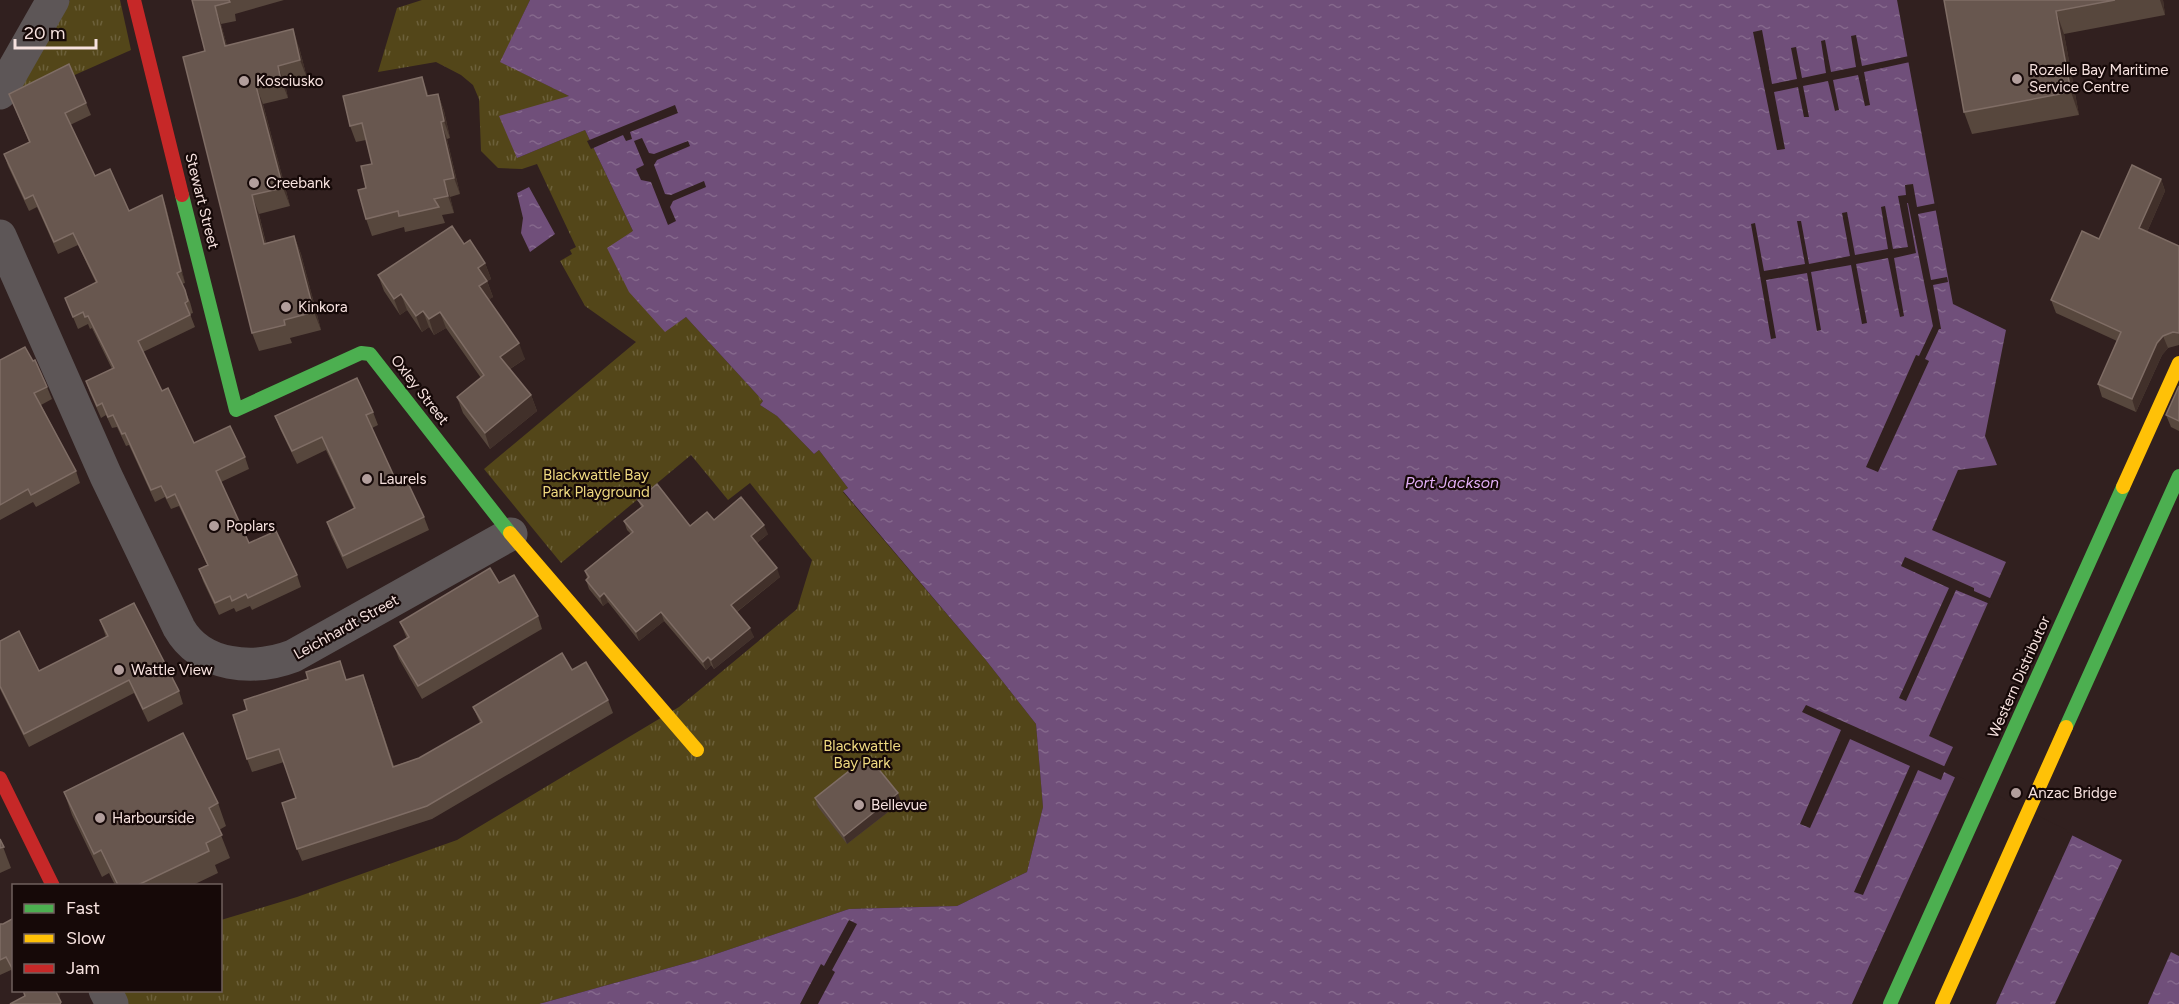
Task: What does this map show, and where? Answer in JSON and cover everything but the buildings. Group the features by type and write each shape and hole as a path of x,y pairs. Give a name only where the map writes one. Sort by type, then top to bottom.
{"main road":[{"name":"Stewart Street","path":"134,0 237,410"},
{"name":"Oxley Street","path":"237,410 361,353 368,353 511,534"},
{"name":"Western Distributor","path":"1890,1004 2179,363"},
{"path":"1942,1004 2179,476"},
{"path":"511,534 697,750"},
{"path":"0,778 53,884"}],"street":[{"path":"0,93 53,0"},
{"name":"Leichhardt Street","path":"0,236 106,476 184,636 201,652 219,659 250,664 288,658 303,652 511,534"}],"green space":[{"path":"70,0 120,0 131,50 7,105 21,80"},
{"name":"Blackwattle Bay Park","path":"422,0 530,0 501,62 569,96 517,158 585,130 633,231 669,328 686,317 763,401 760,405 777,416 814,454 819,450 848,488 843,492 985,659 1036,724 1043,807 1027,872 957,906 849,909 701,959 539,1004 126,1004 121,992 222,992 222,920 297,897 457,840 679,707 797,609 812,560 750,483 728,500 691,455 561,563 484,469 636,342 585,306 560,261 572,254 570,250 576,247 537,164 522,169 498,168 481,151 479,99 473,85 461,75 436,62 378,72 397,8"}],"water":[{"name":"Port Jackson","path":"530,0 1897,0 1953,304 2006,330 1985,436 1997,465 1958,470 1932,530 2006,562 1929,736 1953,747 1942,771 2122,860 2055,1004 539,1004 701,959 849,909 957,906 1027,872 1043,807 1036,724 985,659 843,491 848,488 819,450 814,454 777,416 760,405 763,401 686,317 665,332 629,292 607,248 633,231 585,130 517,158 499,116 569,96 500,62"},
{"path":"529,187 555,234 530,252 521,233 523,218 517,193"},
{"path":"2171,952 2179,956 2179,1004 2148,1004"}],"pier":[{"path":"1762,30 1772,84 1797,79 1791,48 1796,47 1802,78 1826,73 1821,41 1825,40 1831,72 1856,67 1851,36 1856,35 1862,66 1909,56 1910,62 1864,72 1870,105 1865,106 1858,75 1833,80 1839,110 1835,111 1828,81 1803,86 1809,117 1804,117 1798,87 1774,92 1785,149 1777,150 1753,32"},
{"path":"675,105 678,113 630,132 632,139 626,141 623,135 591,149 587,141"},
{"path":"642,138 649,153 654,154 688,141 690,146 657,160 654,165 665,194 671,195 704,181 706,187 673,201 670,207 676,221 668,225 651,182 641,180 636,169 644,165 634,141"},
{"path":"1913,184 1917,207 1937,203 1938,210 1918,214 1931,280 1947,277 1948,282 1933,285 1941,329 1925,359 1929,361 1878,472 1866,467 1916,355 1919,356 1933,326 1908,203 1916,253 1894,258 1904,316 1900,317 1888,258 1856,264 1867,323 1862,324 1851,265 1811,272 1821,330 1817,331 1807,273 1766,280 1776,338 1771,339 1751,224 1755,223 1764,271 1805,264 1797,221 1801,221 1809,264 1850,256 1842,213 1847,212 1855,255 1888,249 1881,207 1885,206 1893,249 1908,247 1898,196 1906,195 1905,185"},
{"path":"1905,557 1974,588 1974,591 1992,599 1990,604 1956,590 1906,701 1899,698 1949,588 1901,566"},
{"path":"1806,705 1946,767 1941,780 1918,770 1863,895 1854,892 1910,766 1850,739 1810,828 1800,824 1841,730 1802,712"},
{"path":"1956,775 2073,834 1996,1004 1852,1004"},
{"path":"849,920 857,924 832,970 835,972 818,1004 800,1004 821,964 824,966"}],"traffic: fast":[{"path":"182,195 236,410 361,353 370,354 510,533"},
{"path":"2066,727 2179,476"},
{"path":"1890,1004 2123,487"}],"traffic: slow":[{"path":"2123,487 2179,363"},
{"path":"510,533 697,750"},
{"path":"1942,1004 2066,727"}],"traffic: jam":[{"path":"134,0 182,195"},
{"path":"0,778 52,884"}],"place":[{"name":"Rozelle Bay Maritime Service Centre","path":"2017,79"},
{"name":"Kosciusko","path":"244,81"},
{"name":"Creebank","path":"254,183"},
{"name":"Kinkora","path":"286,307"},
{"name":"Laurels","path":"367,479"},
{"name":"Poplars","path":"214,526"},
{"name":"Wattle View","path":"119,670"},
{"name":"Anzac Bridge","path":"2016,793"},
{"name":"Bellevue","path":"859,805"},
{"name":"Harbourside","path":"100,818"}],"park label":[{"name":"Blackwattle Bay Park Playground","path":"596,484"}]}
